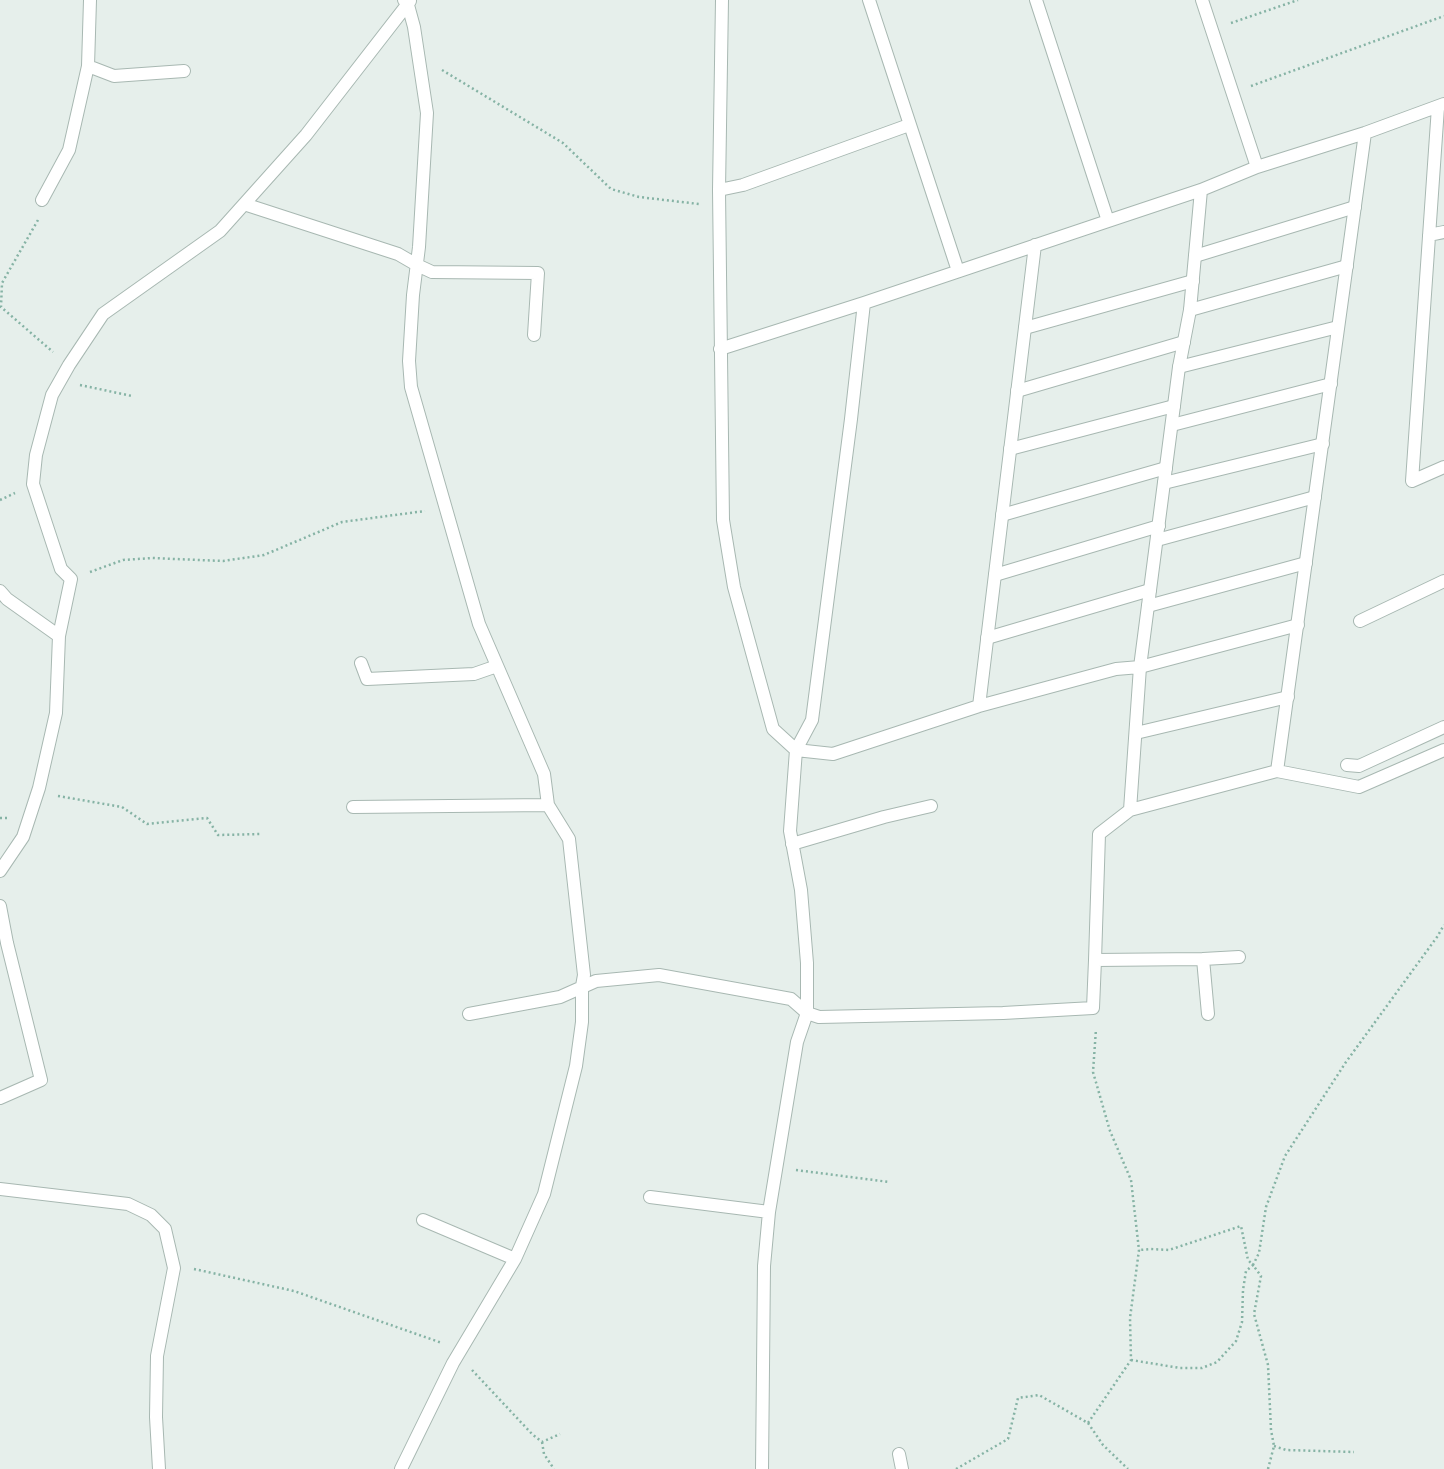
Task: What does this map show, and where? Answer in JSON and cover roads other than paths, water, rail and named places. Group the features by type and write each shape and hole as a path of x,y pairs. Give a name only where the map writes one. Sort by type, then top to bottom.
{"street":[{"path":"42,200 69,150 88,66 90,0"},
{"path":"722,0 719,206 723,520 734,587 774,729 796,750 833,754 979,706 1116,669 1140,667 1298,625"},
{"path":"868,0 958,271"},
{"path":"1036,0 1108,221"},
{"path":"1202,0 1257,167"},
{"path":"401,1469 453,1363 515,1259 544,1194 576,1066 582,1022 582,986 584,975 569,839 548,805 544,774 478,624 411,387 409,361 427,113 408,2"},
{"path":"0,872 23,837 39,788 56,713 59,636 71,579 61,569 33,484 36,455 52,395 69,365 104,314 220,231 306,135 408,2"},
{"path":"88,66 114,76 184,71"},
{"path":"720,349 864,303 1201,190 1257,167 1441,106 1429,235 1412,481 1444,467"},
{"path":"719,190 744,185 909,125"},
{"path":"1278,771 1365,132"},
{"path":"1130,810 1140,667 1179,367 1190,310 1201,190"},
{"path":"244,204 398,254 432,272 538,274 534,335"},
{"path":"1195,256 1355,207"},
{"path":"1429,235 1444,232"},
{"path":"979,706 1035,245"},
{"path":"1190,310 1347,266"},
{"path":"1025,328 1193,281"},
{"path":"762,1469 764,1266 769,1212 797,1042 806,1013 807,963 801,890 790,831 796,750 812,720 851,419 864,303"},
{"path":"1179,367 1338,326"},
{"path":"1017,392 1184,342"},
{"path":"1172,425 1331,384"},
{"path":"1010,449 1174,406"},
{"path":"1164,483 1323,444"},
{"path":"1002,515 1166,468"},
{"path":"1157,540 1315,497"},
{"path":"995,576 1159,526"},
{"path":"1148,606 1306,563"},
{"path":"1360,621 1444,582"},
{"path":"987,638 1150,590"},
{"path":"0,591 7,599 59,636"},
{"path":"361,663 367,679 474,674 497,666"},
{"path":"1136,733 1288,697"},
{"path":"1346,765 1359,766 1444,727"},
{"path":"469,1014 560,997 596,980 659,975 791,999 806,1013 819,1017 1093,1008 1099,834 1130,810 1278,771 1359,787 1444,750"},
{"path":"353,807 548,805"},
{"path":"792,844 884,817 931,806"},
{"path":"0,906 7,943 41,1080 0,1098"},
{"path":"1095,960 1203,959 1239,957"},
{"path":"1203,959 1208,1014"},
{"path":"0,1189 128,1204 151,1215 165,1229 174,1268 157,1356 156,1417 159,1469"},
{"path":"650,1197 769,1212"},
{"path":"423,1220 515,1259"},
{"path":"899,1454 902,1469"}]}
